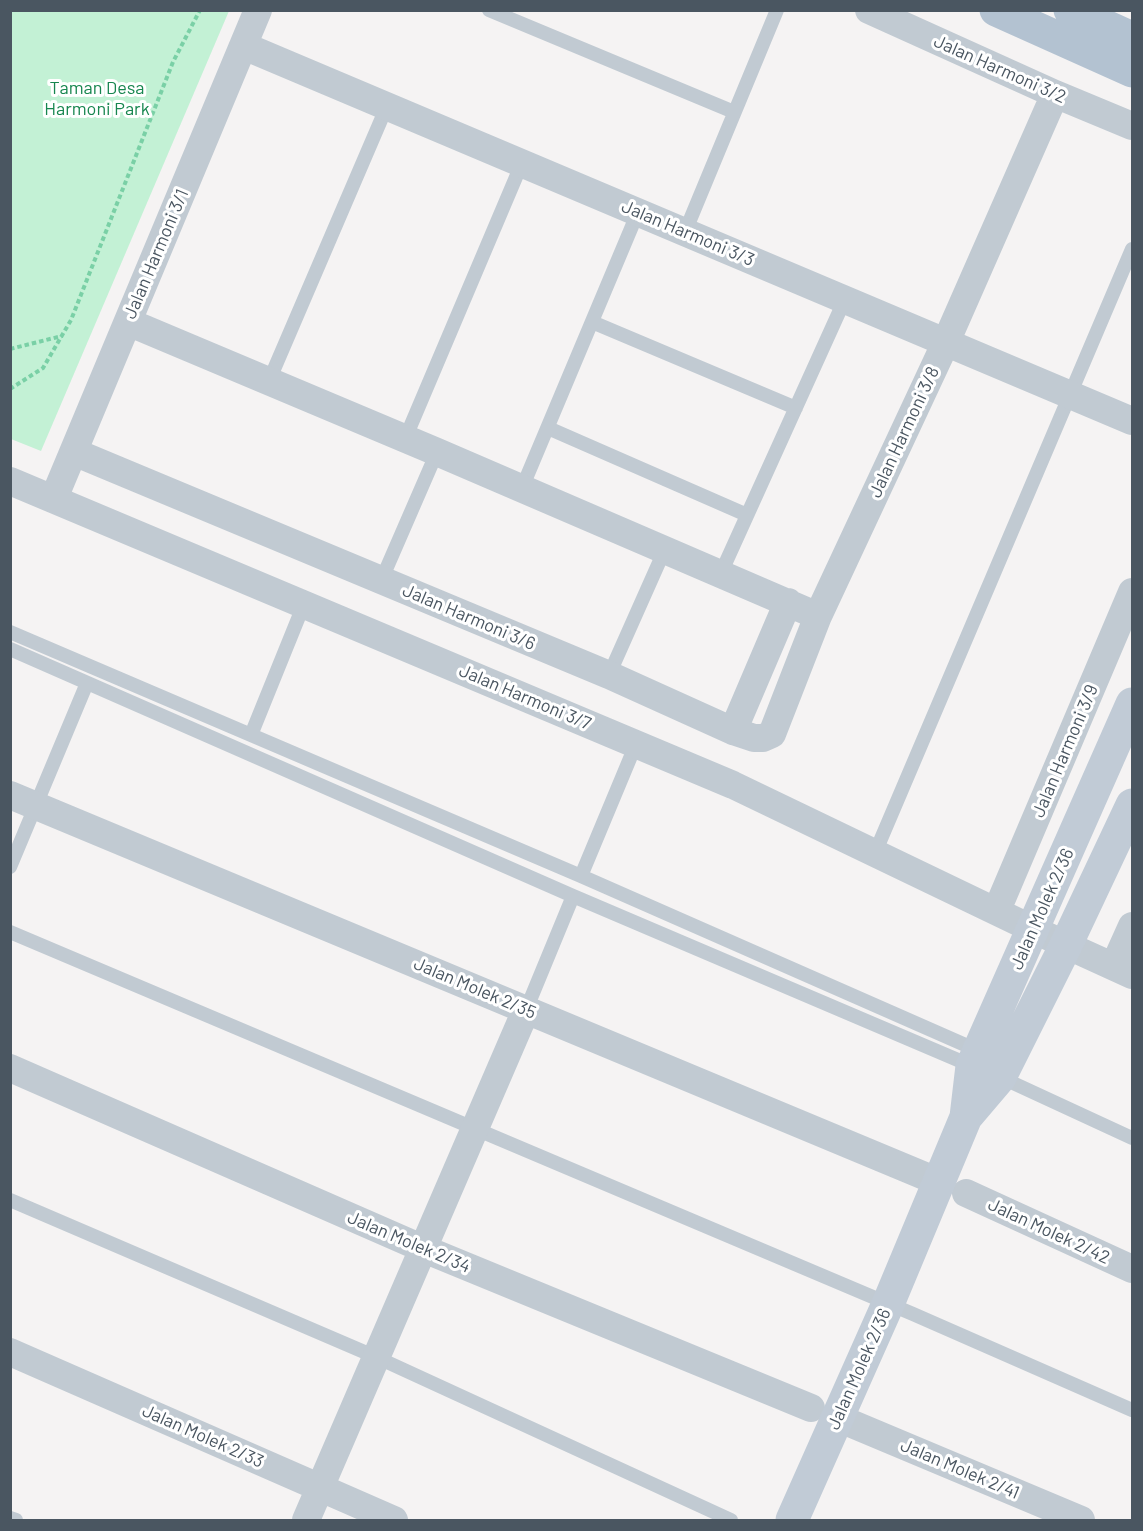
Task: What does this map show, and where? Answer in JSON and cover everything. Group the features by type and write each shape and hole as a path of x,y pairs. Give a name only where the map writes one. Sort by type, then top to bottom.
{"main road":[{"path":"996,10 1132,72"},
{"path":"1070,10 1132,38"}],"street":[{"name":"Jalan Harmoni 3/1","path":"54,498 258,10"},
{"name":"Jalan Harmoni 3/2","path":"869,10 1132,126"},
{"name":"Jalan Harmoni 3/3","path":"244,46 1132,421"},
{"name":"Jalan Harmoni 3/8","path":"733,731 754,738 763,738 772,734 818,616 946,342 1055,94"},
{"path":"128,322 818,616"},
{"name":"Jalan Harmoni 3/6","path":"74,452 609,675 733,731"},
{"name":"Jalan Harmoni 3/7","path":"10,481 733,785 1123,971"},
{"name":"Jalan Harmoni 3/9","path":"997,910 1132,592"},
{"path":"733,731 788,602"},
{"name":"Jalan Molek 2/36","path":"792,1521 824,1413 953,1187 966,1117 1033,929 1132,704"},
{"name":"Jalan Molek 2/35","path":"23,800 953,1187"},
{"name":"Jalan Molek 2/36","path":"984,1065 1066,945 1132,805"},
{"path":"1123,971 1132,926"},
{"path":"306,1521 526,1010"},
{"name":"Jalan Molek 2/34","path":"10,1068 424,1249 824,1413"},
{"name":"Jalan Molek 2/42","path":"953,1187 1132,1269"},
{"name":"Jalan Molek 2/33","path":"10,1352 394,1521"},
{"name":"Jalan Molek 2/41","path":"824,1413 1081,1521"}],"lane":[{"path":"489,10 734,112"},
{"path":"685,232 777,10"},
{"path":"269,381 387,106"},
{"path":"405,439 522,164"},
{"path":"522,488 638,212"},
{"path":"875,853 1132,249"},
{"path":"721,573 845,299"},
{"path":"592,322 796,408"},
{"path":"548,428 747,515"},
{"path":"381,581 437,452"},
{"path":"609,675 665,549"},
{"path":"251,735 304,604"},
{"path":"10,632 581,876 984,1065 1132,1138"},
{"path":"10,649 573,896 984,1065"},
{"path":"10,867 23,800 87,683"},
{"path":"581,876 636,744"},
{"path":"526,1010 573,896"},
{"path":"10,932 888,1304 1132,1410"},
{"path":"10,1200 376,1357 731,1521"},
{"path":"10,1518 16,1521"}],"path":[{"path":"10,389 43,368 71,320 173,62 200,10"},
{"path":"10,350 62,336"}],"green space":[{"name":"Taman Desa Harmoni Park","path":"10,11 229,11 41,451 11,439"}]}
